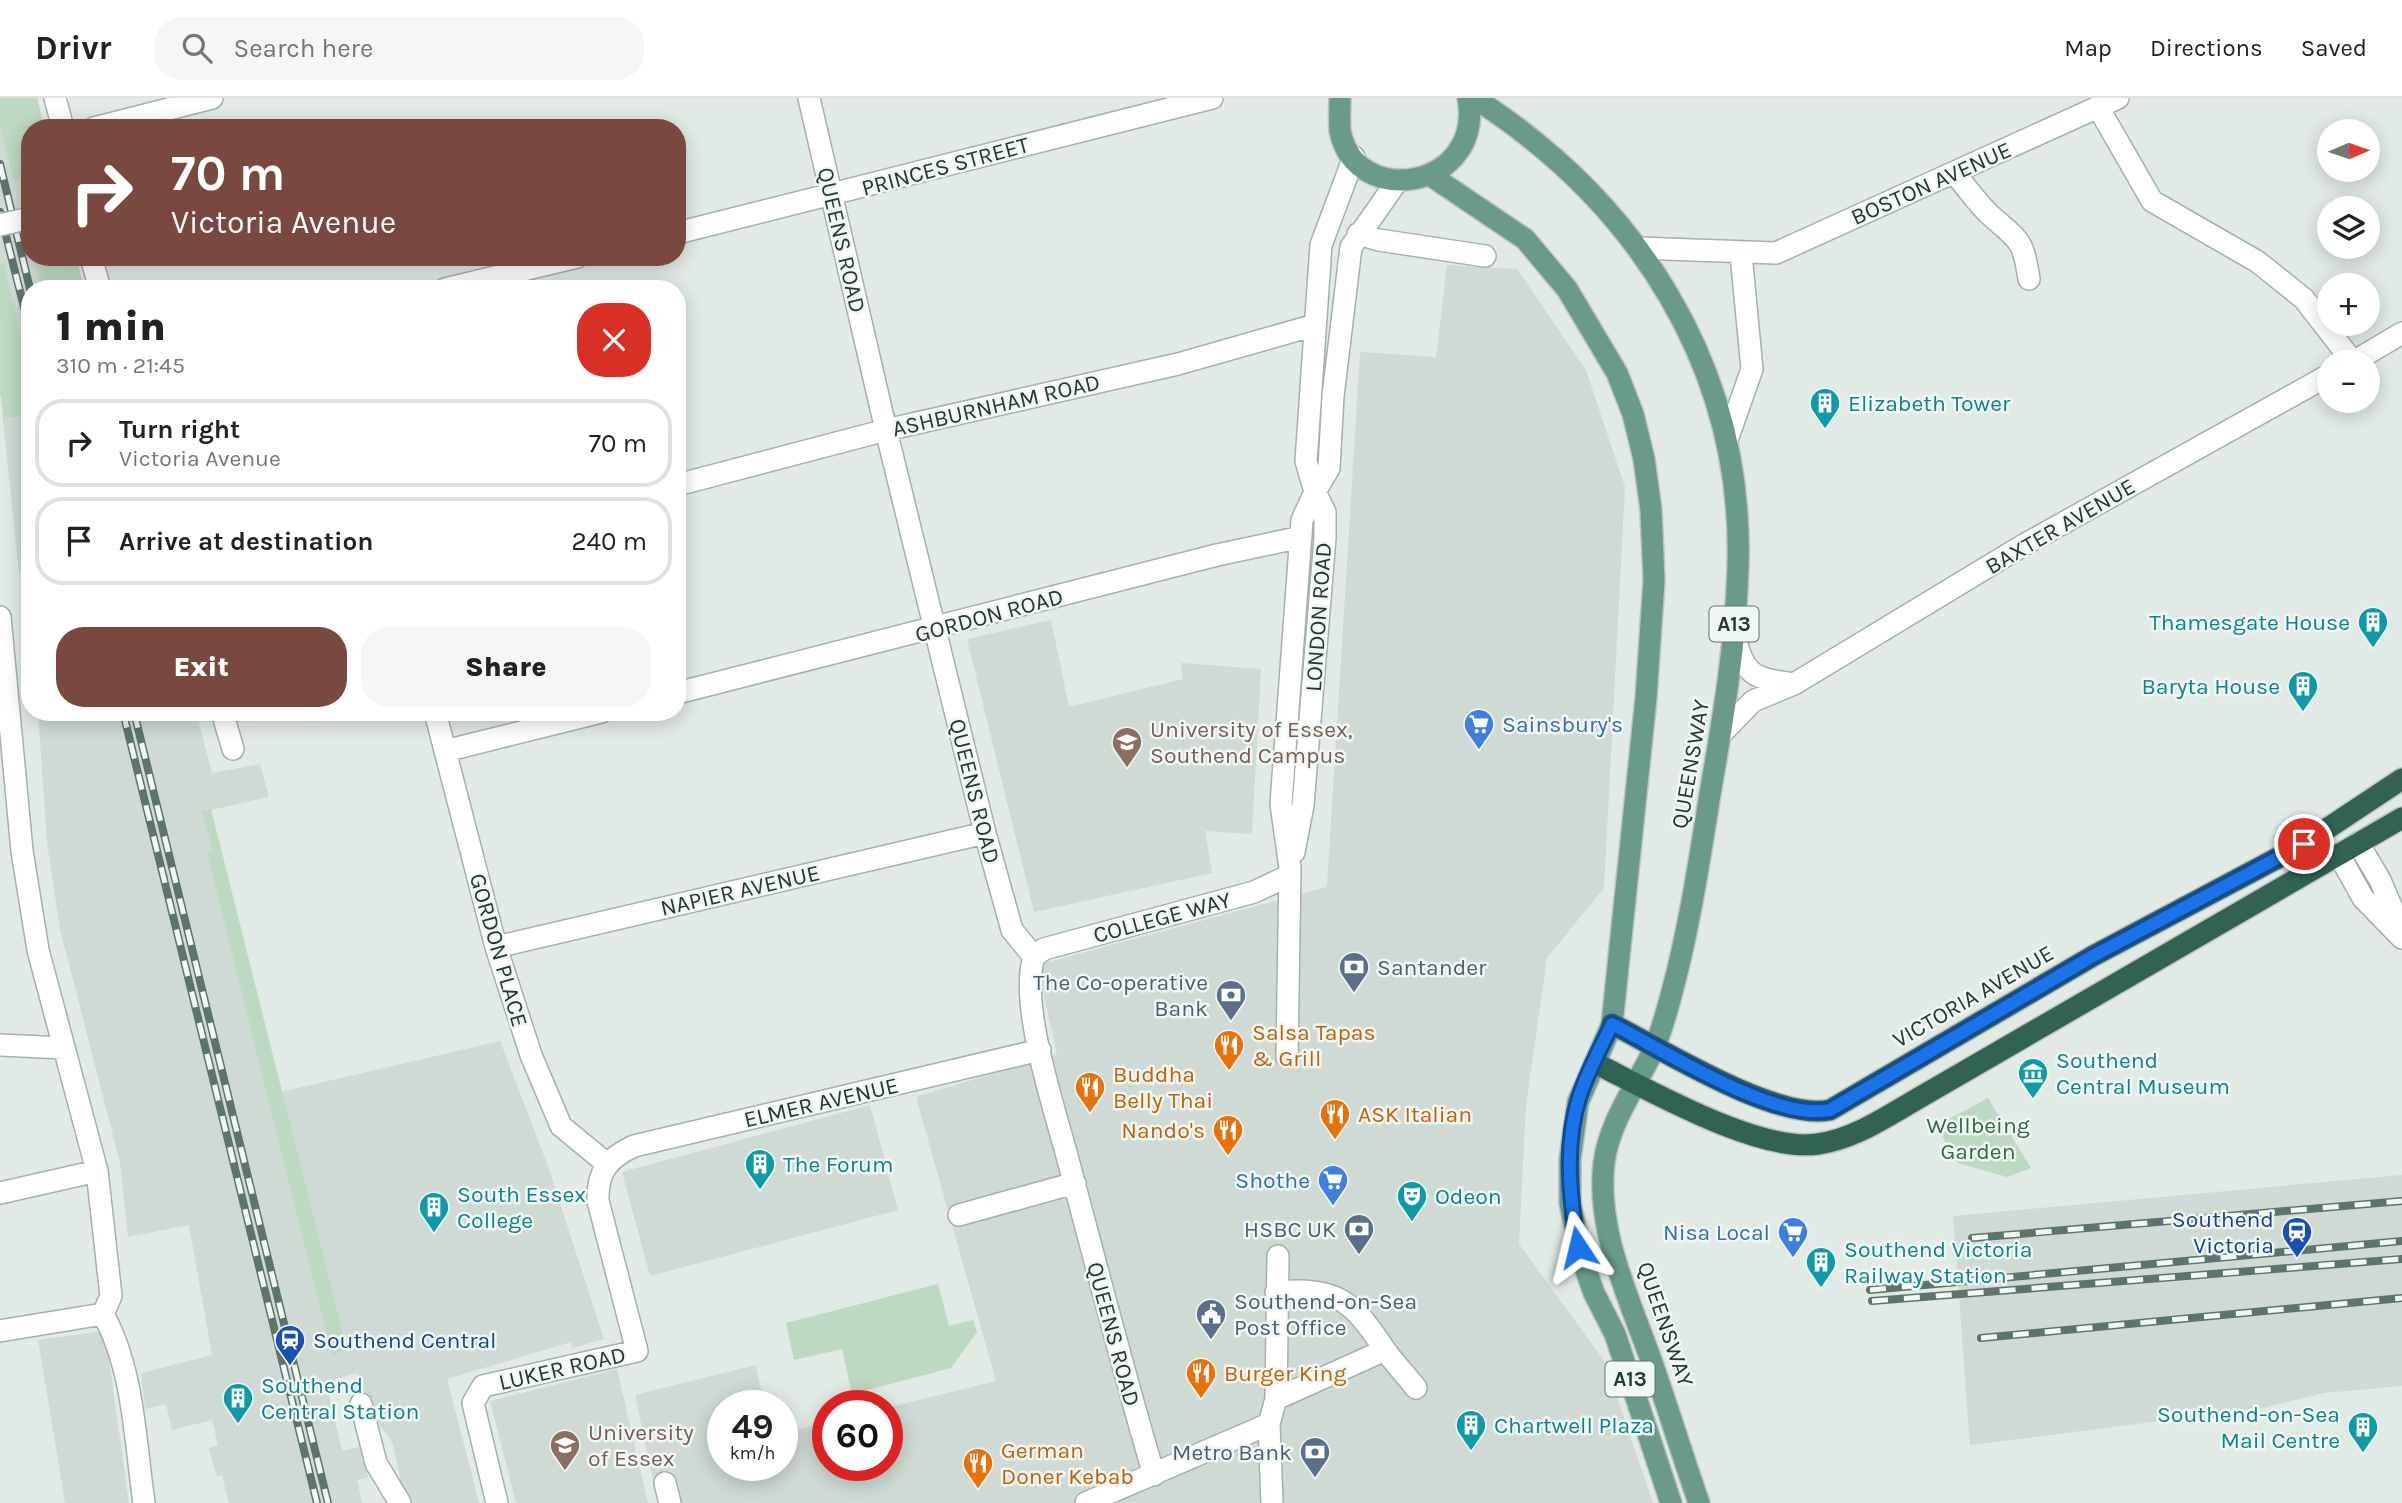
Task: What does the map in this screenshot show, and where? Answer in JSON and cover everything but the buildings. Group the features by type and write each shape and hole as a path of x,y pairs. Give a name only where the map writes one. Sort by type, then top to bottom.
{"highway":[{"name":"VICTORIA AVENUE","path":"1612,1024 1752,1094 1803,1112 1830,1110 2093,956 2304,844 2402,779"},
{"name":"VICTORIA AVENUE","path":"2334,833 2350,811"},
{"path":"1595,1063 1636,1084 1761,1138 1795,1146 1844,1138 1924,1095 2402,818"},
{"path":"2334,833 2339,855"},
{"path":"2304,844 2334,833 2348,833 2358,843"}],"main road":[{"path":"1340,98 1340,130 1354,157 1367,169 1398,180 1430,176 1456,156 1469,126 1468,98"},
{"name":"QUEENSWAY","path":"1474,98 1543,148 1591,191 1638,248 1674,300 1695,344 1727,440 1736,498 1739,564 1730,687 1694,894 1674,985 1655,1046 1611,1131 1604,1163 1603,1200 1618,1265 1699,1503"},
{"name":"QUEENSWAY","path":"1430,176 1525,239 1567,289 1617,373 1633,414 1644,459 1651,510 1653,624 1612,1024 1578,1102 1570,1159 1570,1203 1576,1236 1594,1293 1615,1334 1671,1503"}],"street":[{"path":"55,98 61,119"},
{"path":"129,119 212,98"},
{"name":"QUEENS ROAD","path":"809,98 886,430 985,834 1012,930 1034,957 1029,982 1040,1050 1126,1383 1154,1475"},
{"name":"PRINCES STREET","path":"686,231 833,196 1026,143 1212,98"},
{"name":"BOSTON AVENUE","path":"1638,248 1776,254 2118,98"},
{"path":"2098,107 2152,201 2268,269 2304,299 2344,350"},
{"name":"LONDON ROAD","path":"1290,872 1303,805 1325,538 1325,512 1315,492 1306,461 1321,245 1354,157"},
{"path":"1954,173 1990,215 2011,230 2020,243 2029,279"},
{"name":"LONDON ROAD","path":"1287,1057 1290,872 1281,804 1301,537 1305,509 1329,468 1350,247 1398,180"},
{"path":"0,225 21,220"},
{"path":"1358,234 1379,240 1485,256"},
{"path":"1727,440 1752,369 1741,254"},
{"path":"482,280 540,266"},
{"name":"ASHBURNHAM ROAD","path":"686,483 886,430 1178,364 1315,325"},
{"path":"2373,350 2402,333"},
{"name":"BAXTER AVENUE","path":"1721,734 1753,701 1794,684 2022,546 2317,382"},
{"name":"GORDON ROAD","path":"686,691 935,630 1217,555 1301,537"},
{"path":"0,617 22,851 38,950 97,1171 111,1296 103,1314"},
{"path":"1734,634 1747,670 1761,679 1794,684"},
{"path":"225,721 233,749"},
{"name":"GORDON PLACE","path":"437,721 496,947 526,1043 561,1126 606,1163"},
{"path":"445,751 565,721"},
{"name":"NAPIER AVENUE","path":"496,947 985,834"},
{"path":"2358,843 2380,880 2402,932"},
{"path":"2339,855 2364,898 2402,939"},
{"name":"COLLEGE WAY","path":"1034,957 1044,949 1254,892 1290,872"},
{"path":"0,1045 65,1048"},
{"name":"ELMER AVENUE","path":"606,1163 634,1146 1040,1050"},
{"name":"LUKER ROAD","path":"497,1503 473,1404 483,1386 637,1351 598,1201 600,1177 606,1163"},
{"path":"0,1193 97,1171"},
{"path":"959,1215 1075,1184"},
{"path":"1272,1503 1269,1423 1276,1399 1278,1256"},
{"path":"1276,1292 1298,1291 1344,1301 1366,1319 1385,1350 1416,1388"},
{"path":"0,1331 103,1314"},
{"path":"103,1314 111,1329 126,1376 144,1503"},
{"path":"1276,1399 1385,1350"},
{"path":"361,1404 376,1462 400,1503"},
{"path":"1086,1503 1269,1423"}],"shaded area":[{"path":"0,98 37,98 42,119 21,119 21,266 78,266 82,280 21,280 21,573 0,391"},
{"path":"1447,265 1517,269 1586,370 1625,487 1604,888 1547,958 1526,1105 1519,1244 1605,1362 1653,1503 658,1503 635,1395 756,1365 761,1390 707,1390 707,1481 798,1481 798,1429 812,1426 812,1481 903,1481 903,1404 996,1381 916,1097 1057,1054 1037,965 1327,887 1360,352 1436,357"},
{"name":"University of Essex, Southend Campus","path":"1051,620 1069,707 1183,679 1181,663 1261,669 1252,834 1205,831 1212,873 1034,912 967,639"},
{"path":"39,721 198,721 212,773 260,764 269,797 211,810 281,1092 500,1041 548,1166 604,1339 572,1348 571,1342 447,1379 479,1503 406,1503 392,1441 366,1408 357,1373 326,1382 342,1451 361,1447 368,1477 357,1480 362,1503 229,1503 222,1475 216,1476 209,1448 218,1445 212,1420 172,1430 166,1404 145,1409 141,1373 212,1355 189,1225 128,1237 120,1163 60,929 47,843"},
{"name":"The Forum","path":"870,1105 898,1210 650,1276 622,1172"},
{"path":"2402,1175 2402,1386 2324,1393 2263,1408 1970,1445 1953,1216"},
{"path":"105,1331 129,1503 65,1503 38,1340"},
{"path":"617,1369 648,1503 516,1503 490,1401"}],"green space":[{"path":"0,98 37,98 42,119 21,119 21,180 14,182 0,126"},
{"path":"4,262 21,338 21,417 4,418 0,391 0,264"},
{"path":"36,266 78,266 82,280 39,280"},
{"path":"211,809 347,1350 332,1355 207,853 213,850 202,811"},
{"name":"Wellbeing Garden","path":"1988,1098 2031,1168 2007,1177 1958,1163 1936,1126"},
{"path":"938,1284 949,1326 973,1320 977,1332 951,1368 867,1390 851,1390 842,1349 794,1360 786,1323"}],"railway":[{"path":"0,164 21,252"},
{"path":"0,212 21,295"},
{"path":"24,266 28,280"},
{"path":"125,721 317,1503"},
{"path":"136,721 328,1503"},
{"path":"1972,1238 2402,1201"},
{"path":"1870,1290 2402,1241"},
{"path":"1872,1301 2402,1259"},
{"path":"1981,1338 2402,1298"}],"place":[{"name":"Elizabeth Tower","path":"1825,430"},
{"name":"Thamesgate House","path":"2373,649"},
{"name":"Baryta House","path":"2303,713"},
{"name":"Sainsbury's","path":"1479,751"},
{"name":"University of Essex, Southend Campus","path":"1127,769"},
{"name":"Santander","path":"1354,994"},
{"name":"The Co-operative Bank","path":"1231,1022"},
{"name":"Salsa Tapas & Grill","path":"1229,1072"},
{"name":"Southend Central Museum","path":"2033,1100"},
{"name":"Buddha Belly Thai","path":"1090,1114"},
{"name":"ASK Italian","path":"1335,1141"},
{"name":"Nando's","path":"1228,1157"},
{"name":"The Forum","path":"760,1191"},
{"name":"Shothe","path":"1333,1207"},
{"name":"Odeon","path":"1412,1223"},
{"name":"South Essex College","path":"434,1234"},
{"name":"HSBC UK","path":"1359,1256"},
{"name":"Nisa Local","path":"1793,1259"},
{"name":"Southend Victoria","path":"2297,1259"},
{"name":"Southend Victoria Railway Station","path":"1821,1289"},
{"name":"Southend-on-Sea Post Office","path":"1211,1341"},
{"name":"Southend Central","path":"290,1367"},
{"name":"Burger King","path":"1201,1400"},
{"name":"Southend Central Station","path":"238,1425"},
{"name":"Chartwell Plaza","path":"1471,1452"},
{"name":"Southend-on-Sea Mail Centre","path":"2363,1454"},
{"name":"University of Essex","path":"565,1472"},
{"name":"Metro Bank","path":"1315,1479"},
{"name":"German Doner Kebab","path":"978,1490"}],"route":[{"path":"1578,1247 1570,1203 1570,1159 1578,1102 1612,1024 1752,1094 1803,1112 1830,1110 2093,956 2304,844"}]}
